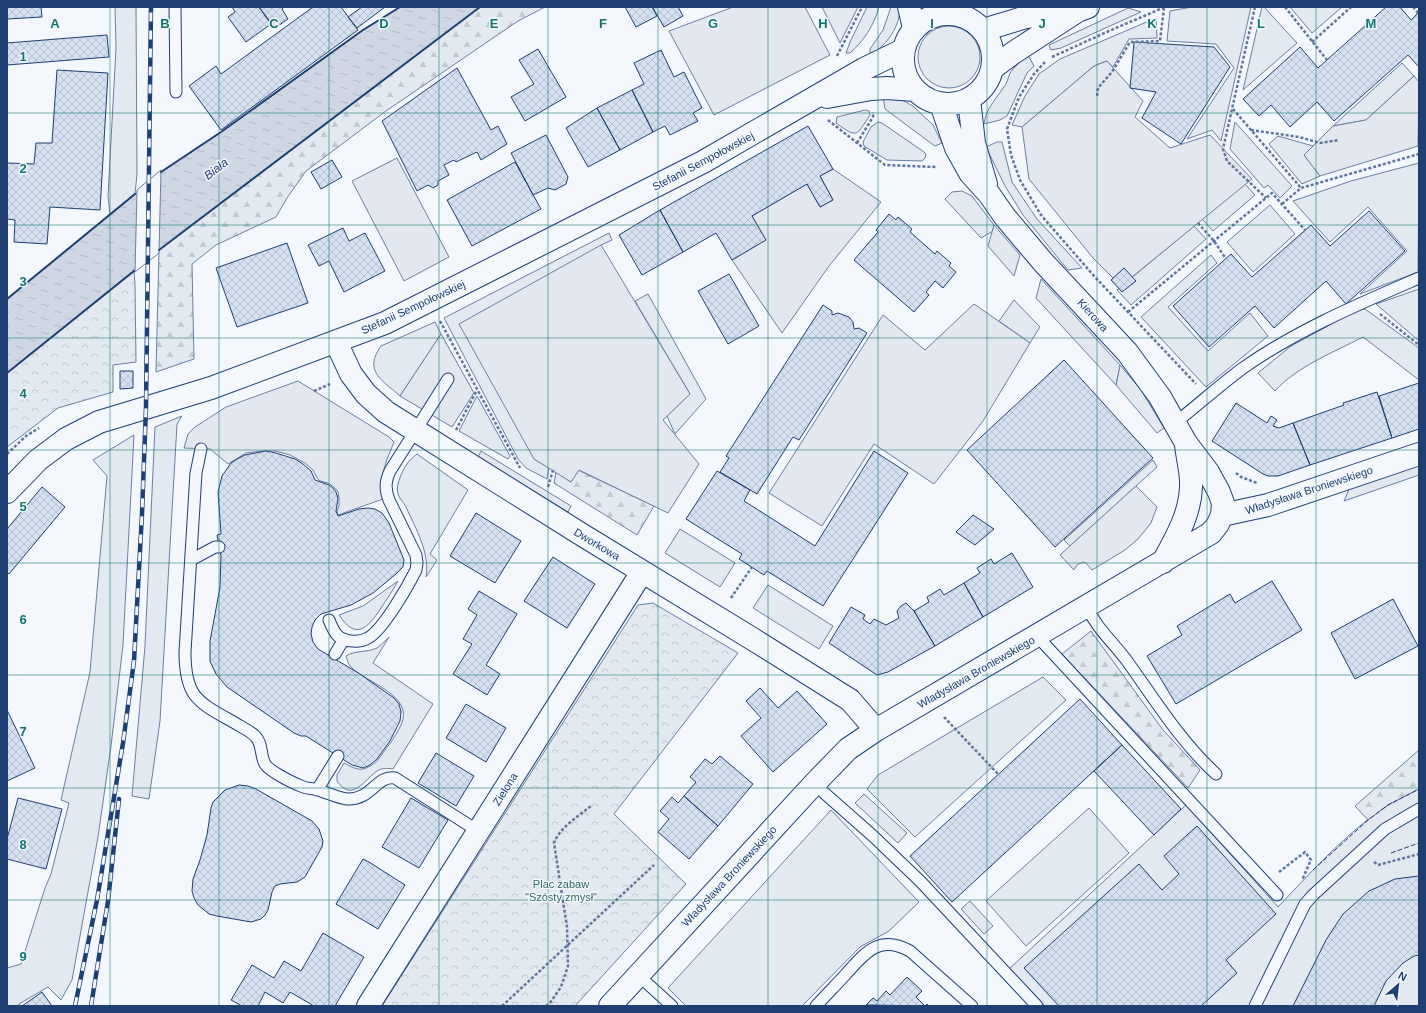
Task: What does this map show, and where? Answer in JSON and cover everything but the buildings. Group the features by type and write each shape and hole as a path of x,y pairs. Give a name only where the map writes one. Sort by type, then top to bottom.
{"street":[{"path":"909,7 914,28"},
{"path":"983,30 1026,17 1084,8"},
{"path":"993,68 1013,53 1084,8"},
{"path":"946,10 973,21 983,30 990,41 993,54 993,68 988,80 980,91 969,99 956,104 941,104 927,99 915,90 906,78 902,63 906,39 914,28 923,20 946,10"},
{"name":"Stefanii Sempołowskiej","path":"7,492 38,460 66,439 99,422 211,388 385,323 703,162 864,69 903,50"},
{"name":"Stefanii Sempołowskiej","path":"814,99 876,88 915,90"},
{"name":"Kierowa","path":"969,99 974,143 989,194"},
{"name":"Kierowa","path":"941,104 956,148 970,173 989,194 1005,217 1043,262 1127,352 1160,397 1186,443 1208,472 1219,492 1223,503 1222,515"},
{"name":"Dworkowa","path":"336,342 351,374 366,394 386,412 850,700 876,730"},
{"name":"Kierowa","path":"1163,562 1178,534 1187,511 1191,486 1186,443"},
{"name":"Władysława Broniewskiego","path":"610,1006 848,749 876,730 1211,533 1218,524 1222,515 1268,505 1419,454"},
{"name":"Zielona","path":"368,1006 642,572"}],"lane":[{"path":"176,7 176,92"},
{"path":"1175,423 1243,368 1299,333 1419,278"},
{"path":"329,620 338,635 344,639 355,641 367,639 381,626 416,570 416,555 389,500 385,486 386,480 390,471 448,379"},
{"path":"201,449 196,473 185,670 187,682 193,693 200,702 210,709 257,737 267,768 301,787 317,790 346,799 355,799 367,793 384,779 389,777 395,778 478,831"},
{"path":"191,560 219,546"},
{"path":"1087,607 1094,622 1126,660 1174,728 1201,760 1216,774"},
{"path":"1037,636 1277,895"},
{"path":"335,654 344,639"},
{"path":"317,790 338,756"},
{"path":"814,784 873,836 921,882 1037,1006"},
{"path":"1255,1006 1305,904 1385,829 1419,809"},
{"path":"816,1006 866,952 881,945 891,944 901,946 910,951 972,1006"},
{"path":"638,975 672,1006"}],"path":[{"path":"832,60 838,55 862,7"},
{"path":"1097,96 1098,88 1112,72 1130,42 1160,41 1165,7"},
{"path":"1165,7 1046,60 1034,74 1019,97 1007,129 1011,155 1020,180 1041,215 1094,276 1208,396"},
{"path":"1255,7 1223,148 1227,161 1266,198"},
{"path":"1285,7 1326,60"},
{"path":"1312,42 1350,7"},
{"path":"1413,7 1418,13"},
{"path":"1232,109 1301,188"},
{"path":"857,143 873,117 873,111"},
{"path":"827,120 885,165 936,167"},
{"path":"1251,130 1299,136 1320,143 1339,140"},
{"path":"1282,204 1301,188 1419,154"},
{"path":"1128,312 1272,193 1305,230"},
{"path":"1198,223 1214,241 1226,258"},
{"path":"1364,302 1419,345"},
{"path":"442,324 521,471"},
{"path":"314,391 330,383"},
{"path":"453,434 477,390"},
{"path":"7,454 26,436 45,424"},
{"path":"548,487 553,470"},
{"path":"1235,473 1246,479 1264,483"},
{"path":"730,600 752,567"},
{"path":"944,716 998,774"},
{"path":"546,1006 550,1003 561,987 568,966 567,927 554,843 557,835 562,830 592,805"},
{"path":"1292,862 1304,852 1311,860 1302,879"},
{"path":"1398,860 1419,854"},
{"path":"502,1006 567,944 654,865"}],"green space":[{"path":"115,7 136,7 137,174 135,194 110,215 108,196 116,48"},
{"path":"480,7 545,7 518,21 386,111 306,171 276,217 216,245 192,264 194,359 156,372 159,250"},
{"path":"822,7 858,7 840,43"},
{"path":"867,7 879,7 868,32 850,53 846,53 850,42"},
{"path":"891,7 900,7 898,22 887,41 870,55 870,49 883,30"},
{"path":"1192,7 1251,7 1221,141 1212,130 1187,139 1234,68 1216,44 1167,41 1170,11"},
{"path":"1262,7 1264,7 1297,43 1243,90"},
{"path":"1290,7 1342,7 1312,33"},
{"path":"1128,8 1141,12 1061,48 1051,50 1049,45"},
{"path":"1156,18 1157,38 1129,39 1113,67 1107,61 1094,66 1022,127 1012,125 1025,96 1039,74 1060,59"},
{"path":"949,26 961,28 971,35 978,45 980,57 978,69 971,79 961,86 949,88 937,86 927,79 920,69 918,57 920,45 927,35 937,28"},
{"path":"1028,55 1034,66 1027,73 1007,116 1000,120 984,124 991,105 1006,85 1010,73"},
{"path":"1402,63 1414,76 1366,120 1333,126"},
{"path":"883,97 900,99 913,106 933,125 942,143 935,146 885,109"},
{"path":"865,110 869,111 870,115 856,133 849,131 836,123 837,117"},
{"path":"878,122 882,123 924,152 926,154 925,158 922,161 887,160 864,146 863,142 871,127"},
{"path":"1235,122 1292,186 1280,198 1268,185 1264,188 1230,149"},
{"path":"1278,136 1313,146 1304,155 1320,176 1302,184 1269,144"},
{"path":"997,142 1002,142 1012,182 1037,219 1082,268 1068,270 1023,215 1005,186 986,147"},
{"path":"1419,163 1418,272 1360,294 1407,251 1368,207 1330,242 1293,201 1351,181"},
{"path":"1245,184 1255,195 1213,231 1202,219"},
{"path":"962,191 972,196 994,225 993,231 981,238 945,199 952,192"},
{"path":"1270,205 1295,234 1253,272 1227,242"},
{"path":"1194,226 1206,239 1131,305 1117,290"},
{"path":"609,233 612,240 601,245 534,459 549,468 547,479 526,468 518,459 444,318"},
{"path":"1211,255 1217,263 1168,307 1208,351 1250,313 1268,336 1206,387 1141,317"},
{"path":"134,271 136,362 113,365 113,392 58,408 7,447 7,373"},
{"path":"1419,289 1419,341 1376,304"},
{"path":"648,294 706,399 675,434 667,416 690,394 635,301"},
{"path":"1014,300 1040,327 1030,343 999,321"},
{"path":"1359,309 1365,309 1419,348 1419,380 1363,337 1304,367 1275,391 1258,373 1291,346"},
{"path":"435,322 441,334 400,396 381,380 374,369 376,355 381,346"},
{"path":"1120,365 1141,390 1164,428 1157,433 1116,385"},
{"path":"477,396 510,456 508,459 459,431"},
{"path":"182,416 177,424 160,721 149,799 132,796 145,646 155,427"},
{"path":"134,435 123,645 98,837 72,980 61,1000 48,987 19,1004 19,1006 7,1006 7,968 21,964 45,888 51,874 69,803 61,800 90,672 107,476 93,460"},
{"path":"417,454 468,490 430,554 437,560 426,577 426,559 418,532 397,490 405,467"},
{"path":"1153,460 1157,467 1070,546 1064,540"},
{"path":"578,470 654,506 637,535 554,483 556,472 571,482"},
{"path":"680,529 735,563 720,587 665,553"},
{"path":"398,581 376,615 362,629 351,628 339,615 363,606"},
{"path":"768,585 833,626 819,649 753,608"},
{"name":"Plac zabaw \"Szósty zmysł\"","path":"653,603 738,653 614,814 686,884 575,1006 382,1006 638,605"},
{"path":"1091,631 1163,730 1200,770 1188,788 1062,654"},
{"path":"389,637 373,663 433,704 393,769 385,768 379,770 358,788 348,790 342,787 337,781 337,775 344,763 353,768 365,769 377,761 399,730 403,715 401,706 395,698 351,667 346,656 377,648"},
{"path":"1043,677 1066,700 915,837 867,789 878,775"},
{"path":"1419,750 1419,789 1388,805 1368,820 1355,806"},
{"path":"1419,789 1419,1006 1045,1006 1009,969 1186,805 1278,907 1343,840 1399,798"},
{"path":"1089,808 1129,853 1026,946 986,901"},
{"path":"831,810 919,902 889,931 860,947 802,1006 686,1006 668,988"}],"shaded area":[{"path":"733,7 805,7 830,55 714,115 669,31"},
{"path":"1107,61 1143,101 1135,117 1170,148 1210,135 1252,179 1121,286 1093,258 1029,179 1022,127 1094,66"},
{"path":"1414,76 1419,82 1418,146 1320,176 1304,155 1333,126 1366,120"},
{"path":"397,158 449,257 404,281 352,181"},
{"path":"833,169 881,202 829,266 782,333 732,260 765,240 752,216 807,184 820,207 833,200 820,176"},
{"path":"994,225 1020,255 1014,276 988,246"},
{"path":"601,245 690,394 663,420 699,464 668,513 579,470 571,482 534,459 459,324"},
{"path":"1041,279 1120,365 1116,385 1036,298"},
{"path":"974,304 1030,343 983,421 934,484 874,444 822,526 769,493 883,315 925,350"},
{"path":"441,334 474,393 452,427 400,396"},
{"path":"298,381 389,437 394,442 386,462 382,478 383,499 338,515 337,511 339,506 339,498 338,492 334,487 328,483 320,481 313,470 305,463 290,455 276,451 246,453 228,464 210,449 184,448 188,434 195,427 226,407"},
{"path":"481,451 571,506 568,512 478,457"},
{"path":"1419,459 1419,475 1344,501 1353,480"},
{"path":"1136,486 1157,507 1151,523 1138,539 1125,550 1092,570 1086,563 1083,562 1077,565 1074,570 1060,555"},
{"path":"864,794 907,833 898,843 855,803"},
{"path":"970,901 993,926 984,934 961,909"}],"water":[{"name":"Biała","path":"400,7 480,7 159,250 7,373 7,299 161,172 221,132 363,30"}],"pier":[{"path":"161,170 159,253 135,272 137,190"}],"railway":[{"path":"75,1006 97,900 123,743 134,661 146,407 151,7"},
{"path":"91,1006 108,901 119,799"}],"fence":[{"path":"1313,870 1368,820 1388,805 1419,789"},
{"path":"1391,853 1419,843"}],"wall":[{"path":"161,172 221,132 363,30 400,7"},
{"path":"159,250 480,7"},
{"path":"7,299 135,194"},
{"path":"7,373 134,271"}]}
